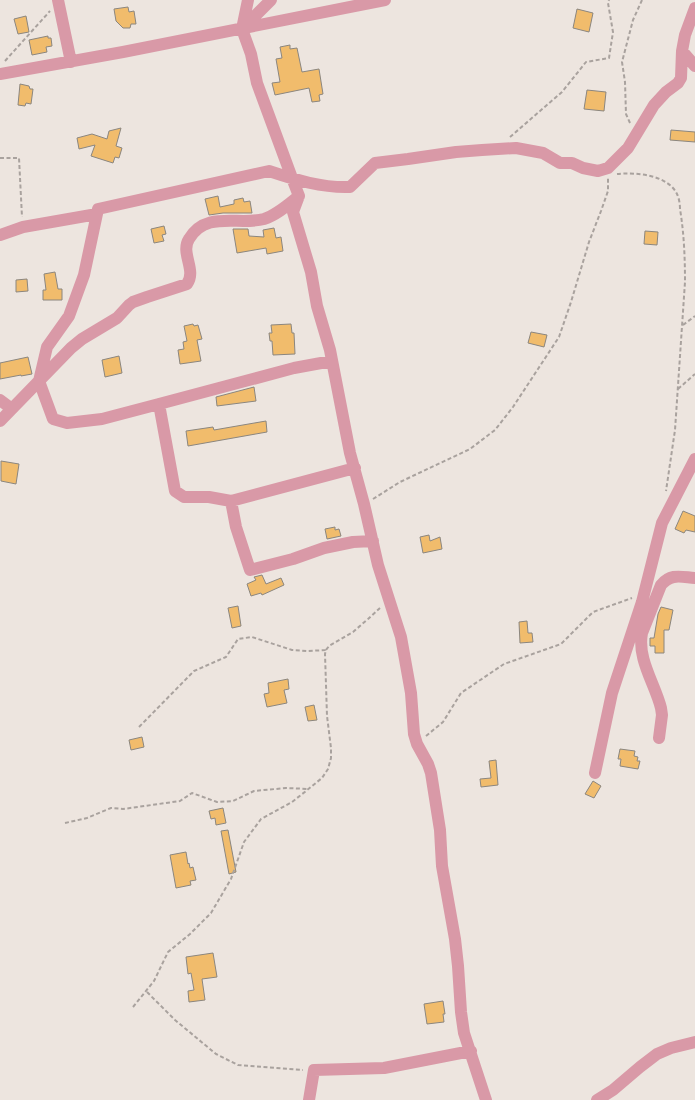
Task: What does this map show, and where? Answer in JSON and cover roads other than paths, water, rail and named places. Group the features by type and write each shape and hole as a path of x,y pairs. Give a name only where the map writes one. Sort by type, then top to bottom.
{"street":[{"path":"248,0 242,29 251,54 258,83 299,196 293,212 311,272 317,306 332,361 350,453 378,565 401,637 411,693 414,734 431,773 440,830 442,866 455,939 464,1032 486,1100"},
{"path":"242,29 271,0"},
{"path":"0,74 72,62 385,0"},
{"path":"58,1 72,62"},
{"path":"332,361 294,368 102,419 67,424 53,418 39,381 47,346 69,316 84,276 98,210 269,171 324,186 350,186 375,163 456,152 496,149 516,148 543,153 560,163 572,163 583,168 608,172 628,148 654,105 681,78 684,34 695,8"},
{"path":"682,50 695,66"},
{"path":"0,421 71,348 82,339 117,318 128,305 147,297 185,286 191,274 188,240 196,231 216,221 264,219 277,213 299,196"},
{"path":"0,235 23,227 97,214"},
{"path":"0,400 12,409"},
{"path":"159,404 175,490 184,497 209,496 231,501 354,468"},
{"path":"595,773 612,692 644,594 662,523 695,459"},
{"path":"231,501 236,527 250,570 293,559 324,548 353,542 372,541"},
{"path":"659,738 661,708 645,661 641,640 642,633 661,585 666,579 671,577 695,578"},
{"path":"597,1100 613,1090 657,1054 671,1048 695,1042"},
{"path":"309,1100 314,1070 384,1068 471,1051"}]}
